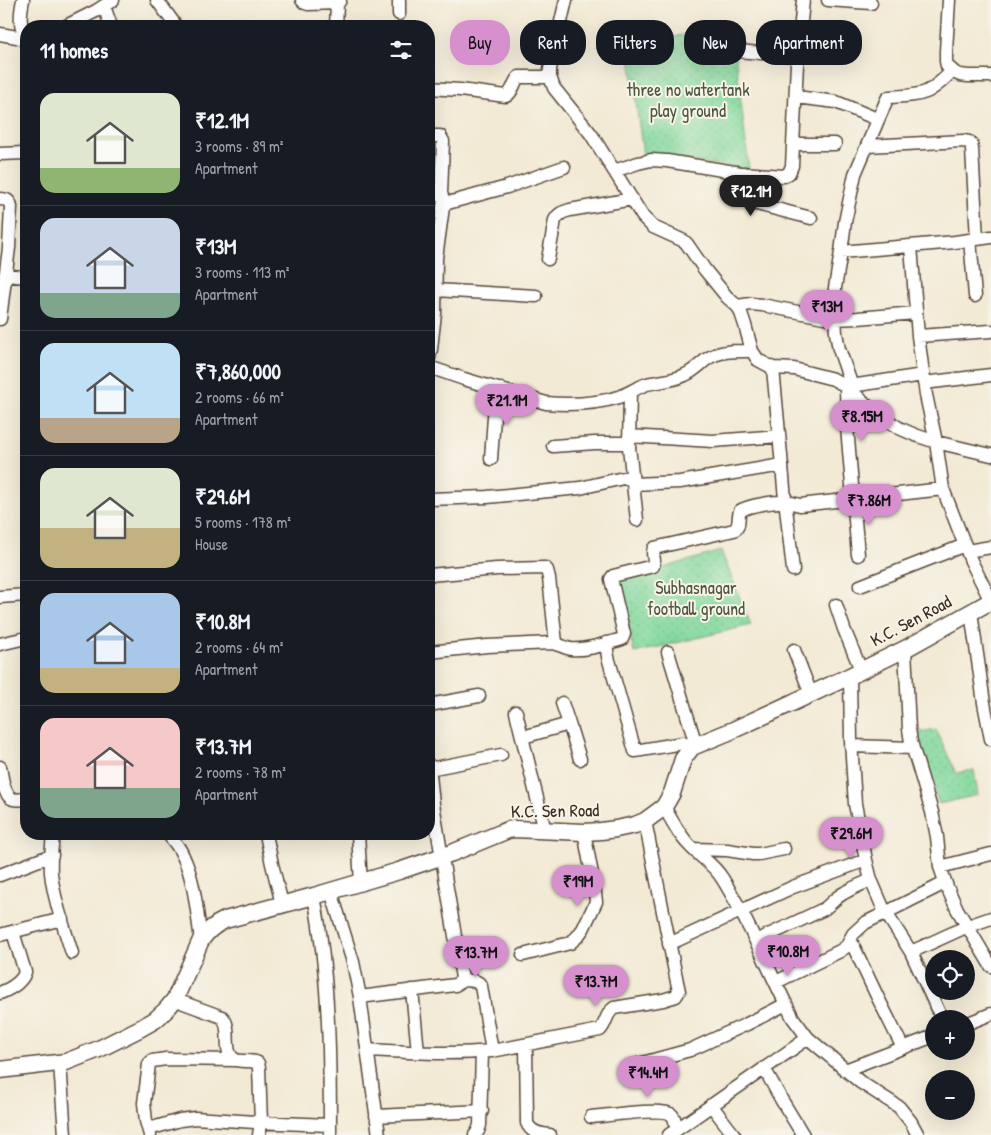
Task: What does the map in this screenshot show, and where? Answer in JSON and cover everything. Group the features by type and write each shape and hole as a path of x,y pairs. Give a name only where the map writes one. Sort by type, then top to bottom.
{"street":[{"path":"20,20 23,0"},
{"path":"158,0 172,20"},
{"path":"302,0 308,4 339,2 337,20"},
{"path":"399,0 399,14"},
{"path":"566,0 550,69 551,83 591,134 643,217 653,227 684,241 727,297 737,306 754,356 772,368 794,369 833,379 850,388 872,410 915,435 991,456"},
{"path":"801,20 803,0"},
{"path":"828,0 871,3"},
{"path":"949,0 947,66 952,71 968,76 991,76"},
{"path":"78,20 108,3 110,20"},
{"path":"0,34 20,38"},
{"path":"614,171 651,160 744,173 787,175 792,166 798,65"},
{"path":"858,555 847,427 850,388 839,349 834,319 835,288 851,188 877,119 887,99 889,97 923,94 939,85 952,71"},
{"path":"435,88 506,96 510,94 515,81 519,77 550,77"},
{"path":"796,97 836,102 877,119"},
{"path":"435,136 440,136 443,141 435,227"},
{"path":"867,146 963,141 971,143 975,296"},
{"path":"793,144 836,144"},
{"path":"0,154 20,153"},
{"path":"438,196 507,187 564,167"},
{"path":"744,173 741,194 745,200 811,218"},
{"path":"0,199 9,200 11,207 9,248 0,319"},
{"path":"548,259 555,220 562,212 632,199"},
{"path":"841,252 991,237"},
{"path":"911,246 918,336 926,395 943,489 971,561 991,601"},
{"path":"5,275 20,276"},
{"path":"435,313 435,290 536,296"},
{"path":"737,306 762,305 834,319 915,313"},
{"path":"918,336 991,332"},
{"path":"435,369 533,399 558,404 588,403 607,400 648,384 688,374 707,359 720,353 752,351"},
{"path":"772,368 793,570"},
{"path":"850,388 924,379 991,375"},
{"path":"492,459 495,407 501,389"},
{"path":"630,392 629,440 637,520"},
{"path":"553,446 629,440 713,441 780,436"},
{"path":"435,500 580,488 632,480 680,482 782,465"},
{"path":"435,651 487,646 556,643 574,649 622,639 624,634 611,579 613,576 654,566 654,548 734,530 738,526 740,511 746,507 786,502 800,505 943,489"},
{"path":"860,586 966,548 991,547"},
{"path":"435,574 497,569 545,568 549,578 556,643"},
{"path":"0,597 20,596"},
{"name":"K.C. Sen Road","path":"0,1070 66,1062 87,1054 155,1020 175,998 206,932 219,923 361,883 442,857 508,830 584,832 616,829 645,821 664,807 672,792 684,759 694,746 731,731 856,673 905,649 991,601"},
{"path":"836,605 856,673 851,746 855,804 871,880 885,913 911,952 938,1010"},
{"path":"971,612 987,691 991,739"},
{"path":"0,644 20,639"},
{"path":"606,643 608,657 636,751 683,743 694,746"},
{"path":"905,649 909,729 912,748 932,812 940,868 957,909 991,966"},
{"path":"794,650 811,694"},
{"path":"668,652 694,746"},
{"path":"435,704 479,696"},
{"path":"562,703 580,759"},
{"path":"516,712 545,831"},
{"path":"523,737 569,724"},
{"path":"851,746 912,748"},
{"path":"435,768 501,755"},
{"path":"0,767 5,789 12,798 20,799"},
{"path":"664,807 681,836 718,872 756,941 786,1004 808,1038 860,1082 899,1107 911,1122 918,1135"},
{"path":"435,816 463,975 462,980"},
{"path":"367,1050 487,1052 600,1030 604,1026 609,1012 614,1008 676,996 679,991 645,821"},
{"path":"523,955 570,943 583,929 596,902 584,832"},
{"path":"53,840 51,866 53,883 72,953"},
{"path":"173,840 183,856 188,871 201,940"},
{"path":"267,840 282,904"},
{"path":"358,840 361,883"},
{"path":"693,849 727,850 759,854 784,849"},
{"path":"940,868 991,854"},
{"path":"0,875 52,855"},
{"path":"669,944 792,887 866,860"},
{"path":"756,941 824,909 843,893 871,880"},
{"path":"776,982 840,951 847,946 853,934 865,923 945,883"},
{"path":"331,891 353,962 360,997 379,1135"},
{"path":"260,1129 258,1063 252,1060 166,1059 152,1061 149,1064 144,1103 146,1122 150,1132 186,1119 196,1118 260,1129 330,1130 328,1019 320,926 314,896"},
{"path":"911,952 968,926 991,918"},
{"path":"0,935 62,919"},
{"path":"0,993 21,980 25,972 14,932"},
{"path":"850,939 876,996 903,1048"},
{"path":"360,997 455,985 462,980 479,983 481,986 487,1052 480,1125 475,1135"},
{"path":"412,990 418,1052"},
{"path":"175,998 222,1017 225,1020 229,1052 232,1058 236,1060"},
{"path":"635,1065 690,1050 786,1004"},
{"path":"975,1020 991,1014"},
{"path":"591,1117 666,1112 673,1116 679,1131 711,1105 808,1038"},
{"path":"845,1070 925,1039"},
{"path":"526,1045 529,1127 533,1131 550,1135"},
{"path":"60,1063 65,1135"},
{"path":"764,1068 803,1135"},
{"path":"711,1105 734,1135"},
{"path":"376,1116 482,1111"}],"green space":[{"name":"three no watertank play ground","path":"684,35 684,65 737,65 749,169 643,155 631,65 674,65 674,37"},
{"name":"Subhasnagar football ground","path":"721,551 751,625 634,653 618,581"},
{"path":"936,729 956,773 974,770 978,795 939,804 914,733"}]}
